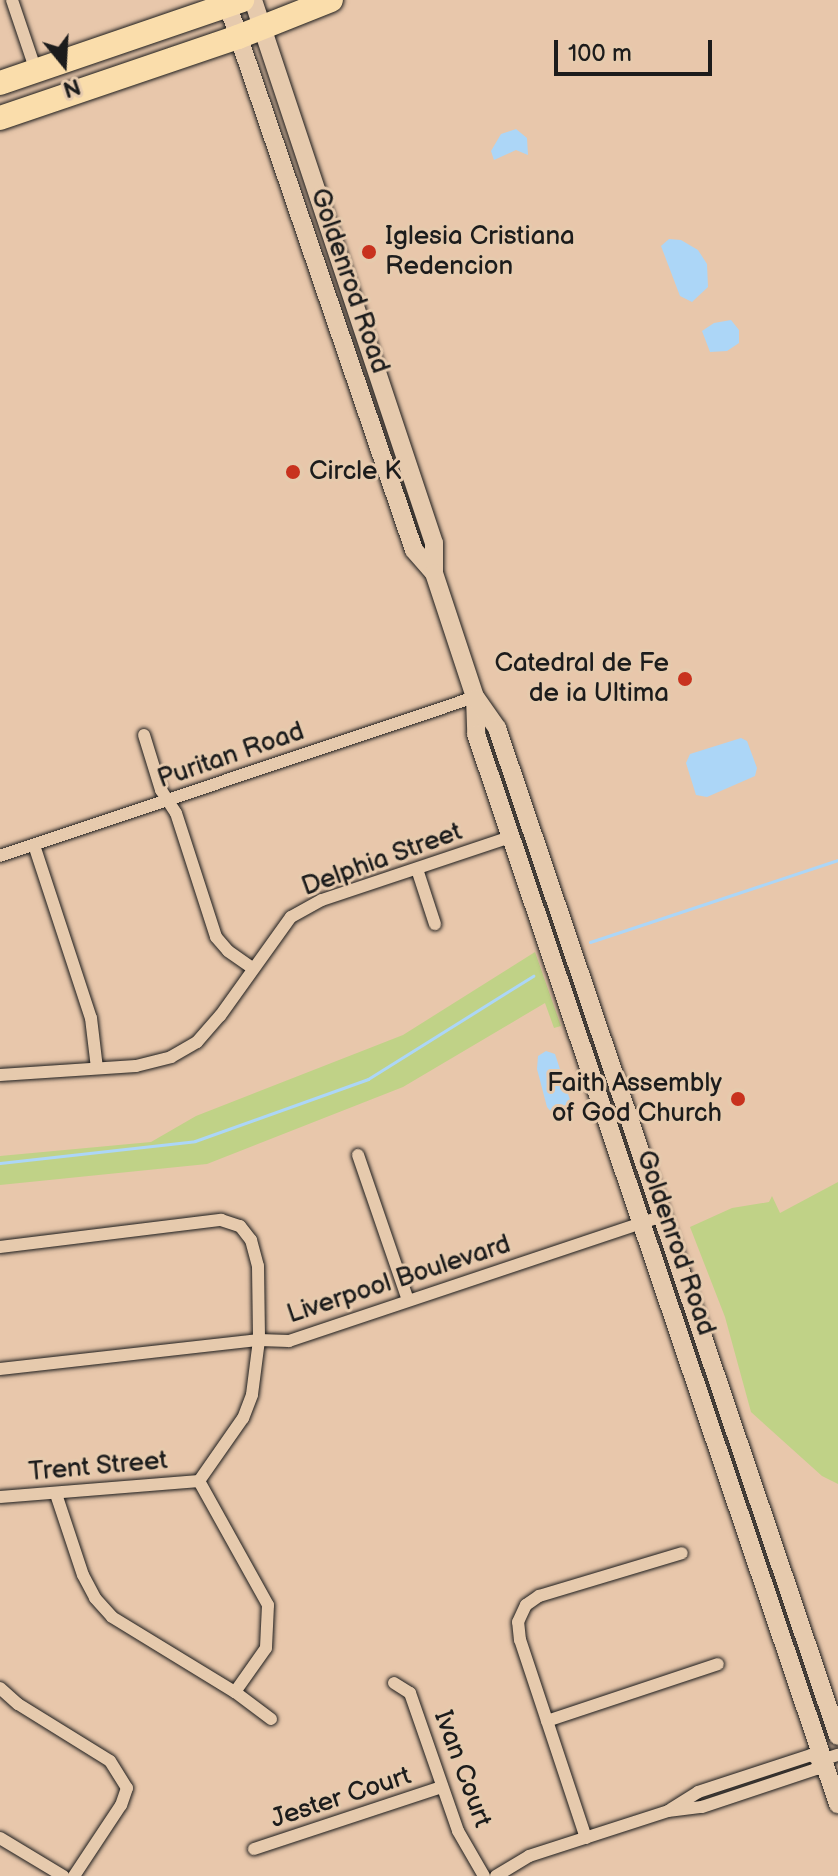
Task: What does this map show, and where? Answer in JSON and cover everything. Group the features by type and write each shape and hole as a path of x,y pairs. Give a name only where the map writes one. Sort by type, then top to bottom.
{"highway":[{"path":"0,118 238,37 331,0"},
{"path":"0,83 232,2"}],"main road":[{"name":"Goldenrod Road","path":"253,0 434,543 434,573 475,697 476,734 640,1223 827,1759 838,1804"},
{"name":"Goldenrod Road","path":"232,2 238,37 414,550 434,573"},
{"name":"Goldenrod Road","path":"475,697 497,728 838,1736"},
{"path":"560,983 584,1019 598,1027"}],"street":[{"path":"12,0 36,71"},
{"path":"351,369 373,361"},
{"name":"Puritan Road","path":"0,856 475,697"},
{"path":"144,735 168,800 176,813 216,937 228,951 252,968"},
{"name":"Delphia Street","path":"0,1075 136,1066 159,1060 197,1042 220,1016 291,917 322,900 510,837"},
{"path":"34,845 91,1018 97,1068"},
{"path":"417,869 435,924"},
{"path":"358,1155 408,1300"},
{"name":"Liverpool Boulevard","path":"0,1369 259,1340 289,1341 662,1216"},
{"path":"0,1247 221,1220 240,1226 251,1240 258,1266 259,1340 252,1395 243,1418 199,1481 268,1605 266,1648 235,1692"},
{"name":"Trent Street","path":"0,1497 199,1481"},
{"path":"56,1494 83,1575 95,1598 112,1617 235,1692 271,1719"},
{"path":"586,1838 520,1640 518,1622 526,1605 539,1596 682,1553"},
{"path":"547,1721 718,1664"},
{"name":"Ivan Court","path":"394,1683 410,1693 458,1831 484,1876"},
{"path":"0,1688 18,1704 110,1761 127,1788 121,1805 74,1876"},
{"path":"496,1876 529,1856 668,1811 702,1807 816,1769 827,1759"},
{"name":"Jester Court","path":"254,1849 442,1787"},
{"path":"0,1838 63,1876"}],"green space":[{"path":"535,952 561,1026 554,1028 545,1003 403,1087 207,1164 0,1185 0,1156 151,1142 196,1116 403,1035"},
{"path":"838,1182 838,1484 822,1476 751,1412 725,1317 690,1227 732,1208 769,1202 772,1196 780,1213"}],"water":[{"path":"516,129 527,138 528,155 516,150 494,160 491,151 501,134"},
{"path":"669,239 681,240 698,250 707,264 708,287 692,302 680,296 661,246"},
{"path":"731,320 739,330 739,343 727,351 710,352 702,331 714,323"},
{"path":"741,738 747,741 757,768 755,776 707,797 696,795 686,763 690,754"},
{"path":"546,1051 555,1054 571,1103 566,1110 553,1114 547,1107 537,1069 538,1056"}],"waterway":[{"path":"590,942 838,860"},
{"path":"0,1163 195,1141 368,1079 533,976"}],"place":[{"name":"Iglesia Cristiana Redencion","path":"369,252"},
{"name":"Circle K","path":"293,472"},
{"name":"Catedral de Fe de ia Ultima","path":"685,679"},
{"name":"Faith Assembly of God Church","path":"738,1099"}]}
